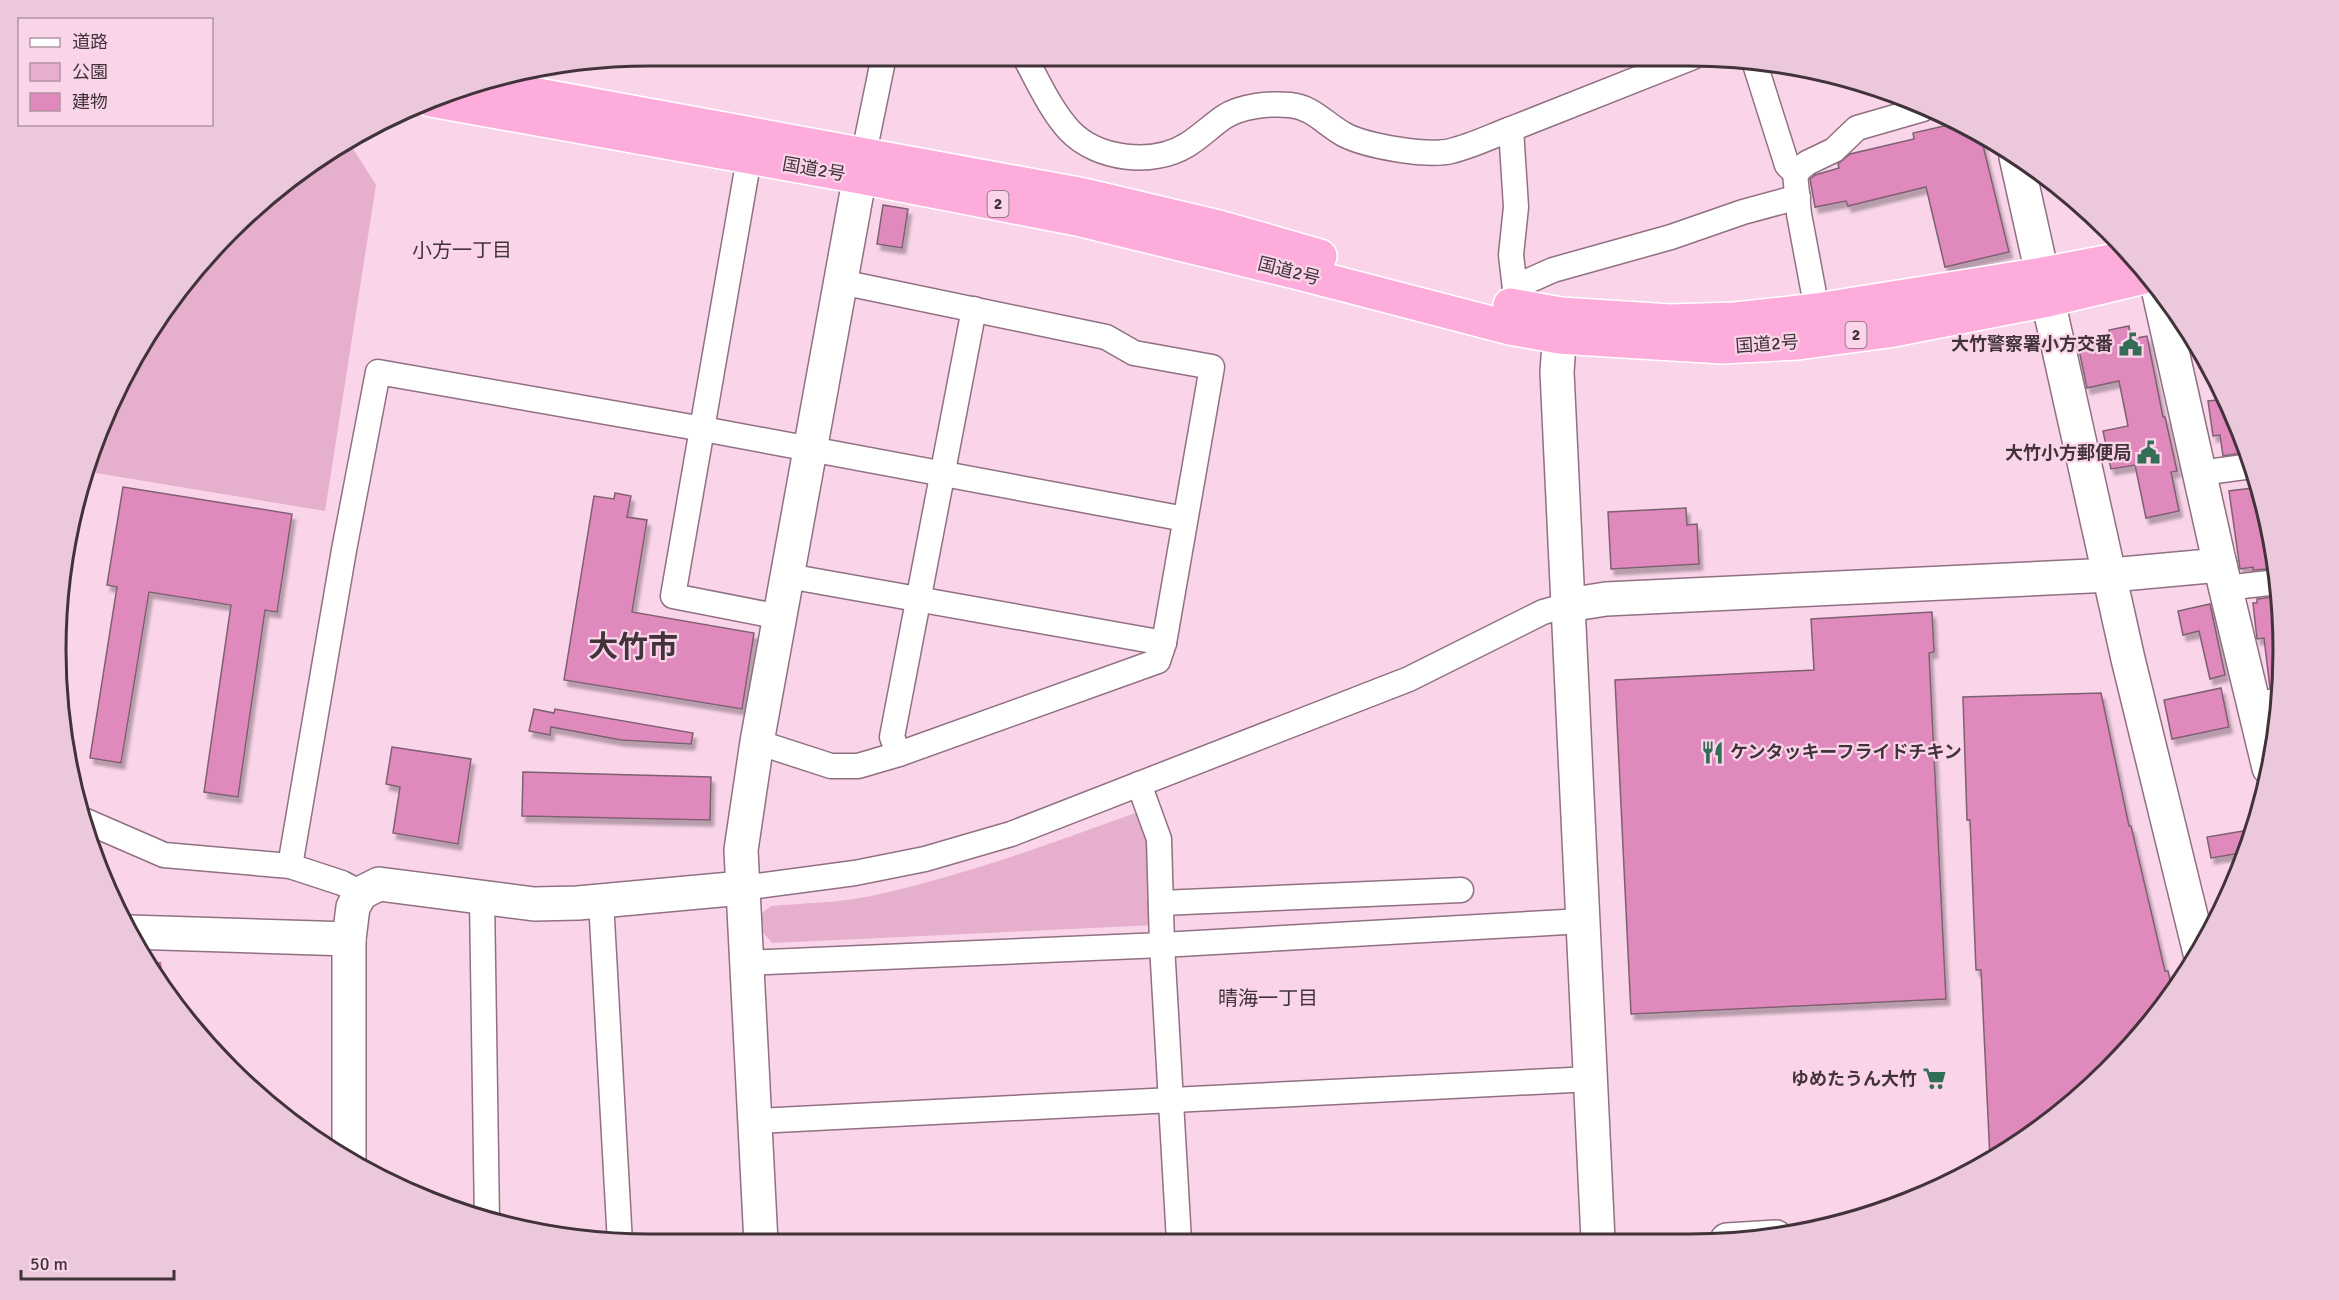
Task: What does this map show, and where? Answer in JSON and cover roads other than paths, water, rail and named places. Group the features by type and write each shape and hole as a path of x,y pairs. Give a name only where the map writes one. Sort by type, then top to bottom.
{"highway":[{"name":"国道2号","path":"494,87 862,165"},
{"name":"国道2号","path":"446,103 749,158 862,165 1084,195 1219,227 1514,307 1560,326 1722,347 1798,343 1888,331 2046,287 2123,260"},
{"name":"国道2号","path":"1560,326 1735,319 2138,277"}],"street":[{"path":"760,1234 741,850 757,742 882,66"},
{"path":"1029,66 1052,107 1070,131 1086,142 1128,158 1151,157 1172,152 1188,144 1227,115 1256,106 1291,105 1311,111 1335,130 1357,141 1428,154 1451,151 1670,66"},
{"path":"1757,70 1787,165 1796,185 1799,214 1817,310"},
{"path":"1514,307 1553,270 1671,237 1743,212 1796,185 1807,163 1834,150 1857,128 1915,111"},
{"path":"1511,129 1516,207 1511,255 1514,307"},
{"path":"749,158 673,596 780,616"},
{"path":"2019,168 2128,659 2197,939"},
{"path":"757,742 831,766 858,766 899,754 1158,661 1164,643 1212,367 1134,353 1106,337 842,282"},
{"path":"899,754 892,737 974,309"},
{"path":"2163,309 2223,577 2266,703 2267,731"},
{"path":"1560,326 1557,372 1598,1234"},
{"path":"290,866 344,550 378,372 703,429 1185,519"},
{"path":"2200,473 2244,467"},
{"path":"788,576 1164,643"},
{"path":"349,1150 349,939 352,907 361,893 379,884 534,904 601,901 742,888 855,873 925,859 1011,834 1409,679 1543,612 1568,604 1606,598 2111,576 2223,577 2269,581"},
{"path":"1139,784 1159,838 1162,945 1179,1234"},
{"path":"93,824 164,855 290,866 342,883 361,893"},
{"path":"1161,903 1461,890"},
{"path":"482,898 487,1210"},
{"path":"601,901 619,1233"},
{"path":"746,963 1162,945 1583,921"},
{"path":"139,932 349,939"},
{"path":"755,1121 1591,1079"}],"place":[{"name":"大竹警察署小方交番","path":"2131,344"},
{"name":"大竹小方郵便局","path":"2149,453"},
{"name":"ケンタッキーフライドチキン","path":"1712,752"},
{"name":"ゆめたうん大竹","path":"1935,1079"}],"district":[{"name":"小方一丁目","path":"462,250"},
{"name":"大竹市","path":"633,647"},
{"name":"晴海一丁目","path":"1268,998"}]}
